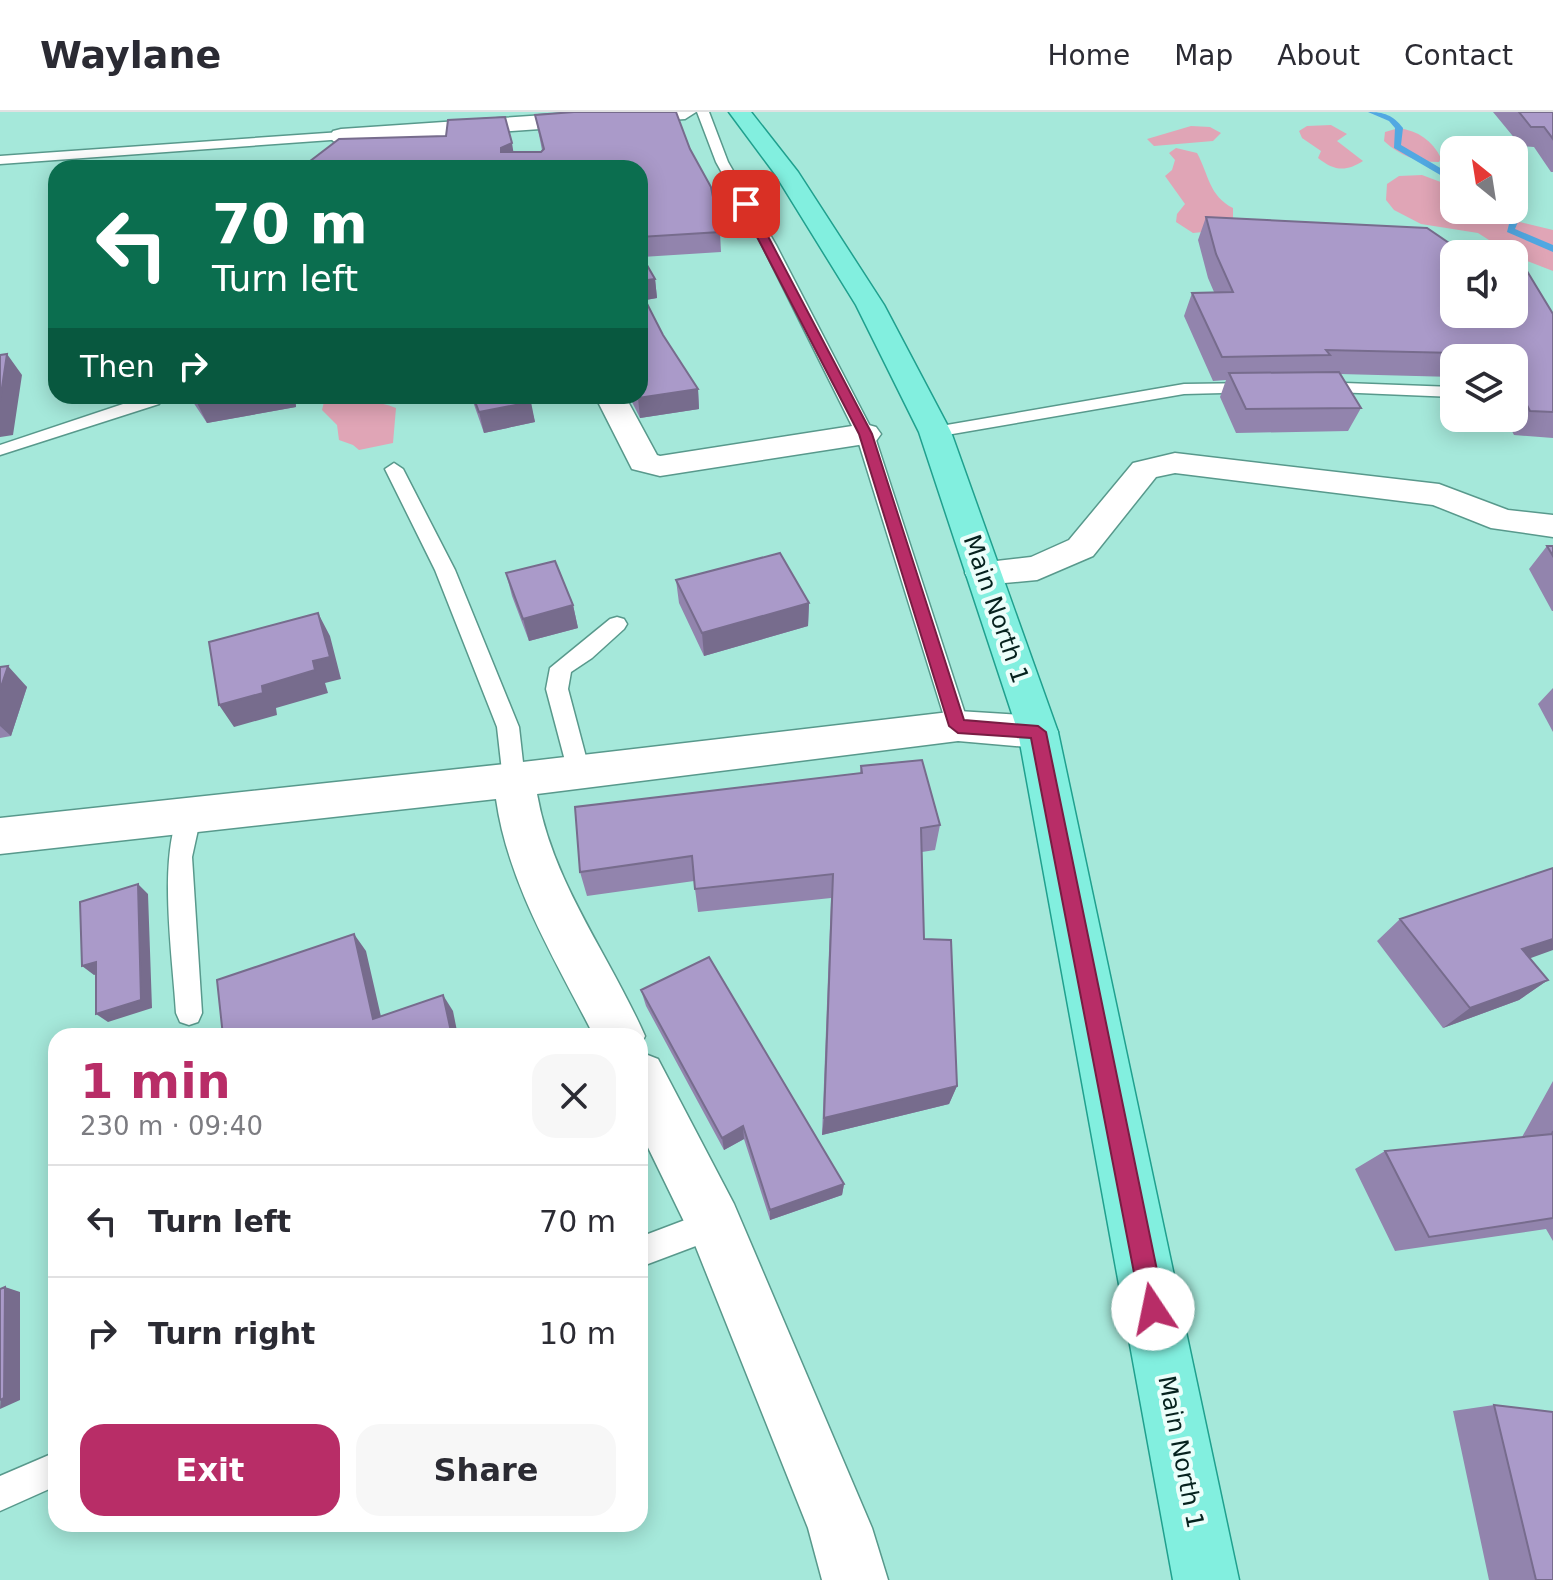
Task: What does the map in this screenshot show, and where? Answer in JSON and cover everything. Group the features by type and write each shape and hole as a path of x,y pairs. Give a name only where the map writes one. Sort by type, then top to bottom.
{"main road":[{"name":"Main North 1","path":"740,112 786,172 870,305 935,432 1038,732 1206,1580"}],"street":[{"path":"341,136 685,112"},
{"path":"521,124 528,151"},
{"path":"614,404 644,462 660,466 865,434"},
{"path":"983,573 1037,568 1081,548 1145,470 1175,463 1439,495 1503,520 1553,526"},
{"path":"0,836 514,780 958,726 1038,732"},
{"path":"514,780 517,812 539,874 616,1028"},
{"path":"648,1092 714,1224 840,1528 855,1580"}],"lane":[{"path":"703,112 722,162 769,245 865,434 958,726"},
{"path":"0,160 341,136"},
{"path":"935,432 1184,389 1440,392"},
{"path":"0,450 141,404"},
{"path":"394,469 445,570 508,727 514,780"},
{"path":"579,772 557,689 561,668 585,653 617,624"},
{"path":"189,816 180,857 189,1013"},
{"path":"648,1249 714,1224"},
{"path":"0,1494 48,1473"}],"shaded area":[{"path":"1331,125 1347,134 1337,141 1363,161 1346,168 1329,166 1318,158 1321,151 1302,138 1299,131 1307,126"},
{"path":"1191,126 1210,127 1221,133 1213,141 1154,146 1147,139"},
{"path":"1399,128 1418,134 1429,141 1440,156 1439,162 1423,161 1396,151 1384,141 1385,132"},
{"path":"1176,148 1197,153 1214,191 1233,208 1233,229 1193,233 1176,222 1177,214 1185,204 1165,176 1172,170 1175,160 1169,153"},
{"path":"1422,175 1440,182 1440,224 1528,224 1553,230 1553,271 1528,261 1528,240 1489,240 1478,233 1421,224 1394,210 1386,200 1387,184 1399,176"},
{"path":"324,404 382,404 396,408 393,443 359,450 339,440 337,425 322,410"}],"building":[{"path":"676,112 690,149 711,187 720,232 648,236 648,160 311,160 339,139 446,136 448,120 505,117 512,143 501,148 501,152 541,152 544,149 535,115"},
{"path":"1519,112 1553,112 1553,139 1544,127 1531,127"},
{"path":"1206,217 1427,228 1445,240 1440,240 1440,328 1528,328 1528,273 1553,314 1553,412 1530,411 1528,407 1528,344 1440,344 1440,353 1326,350 1330,355 1222,357 1192,293 1233,292 1216,254"},
{"path":"648,267 655,279 648,280"},
{"path":"648,306 663,335 698,389 648,396"},
{"path":"7,354 0,401 0,355"},
{"path":"1339,372 1361,408 1246,409 1229,373"},
{"path":"476,404 521,404 479,412"},
{"path":"780,553 809,603 702,633 676,580"},
{"path":"555,561 573,605 523,619 506,573"},
{"path":"318,613 330,657 313,661 315,670 262,686 263,693 219,705 209,642"},
{"path":"8,666 0,690 0,667"},
{"path":"922,760 940,825 921,828 924,939 951,940 957,1086 824,1118 833,874 695,889 692,856 580,872 575,807 862,773 861,766"},
{"path":"1553,868 1553,939 1522,949 1548,980 1470,1008 1400,919"},
{"path":"138,884 141,1000 96,1014 96,962 82,966 80,902"},
{"path":"354,934 373,1019 443,995 450,1028 222,1028 217,980"},
{"path":"709,957 844,1184 770,1210 743,1126 722,1138 641,990"},
{"path":"1553,1131 1553,1218 1429,1237 1385,1151 1552,1134"},
{"path":"5,1287 4,1398 0,1400 0,1289"},
{"path":"1494,1405 1553,1412 1553,1580 1536,1580"}],"waterway":[{"path":"1372,112 1392,119 1399,128 1397,146 1440,172"},
{"path":"1512,224 1510,230 1553,249"}],"route":[{"path":"746,204 865,434 958,726 1038,732 1153,1309"}]}
